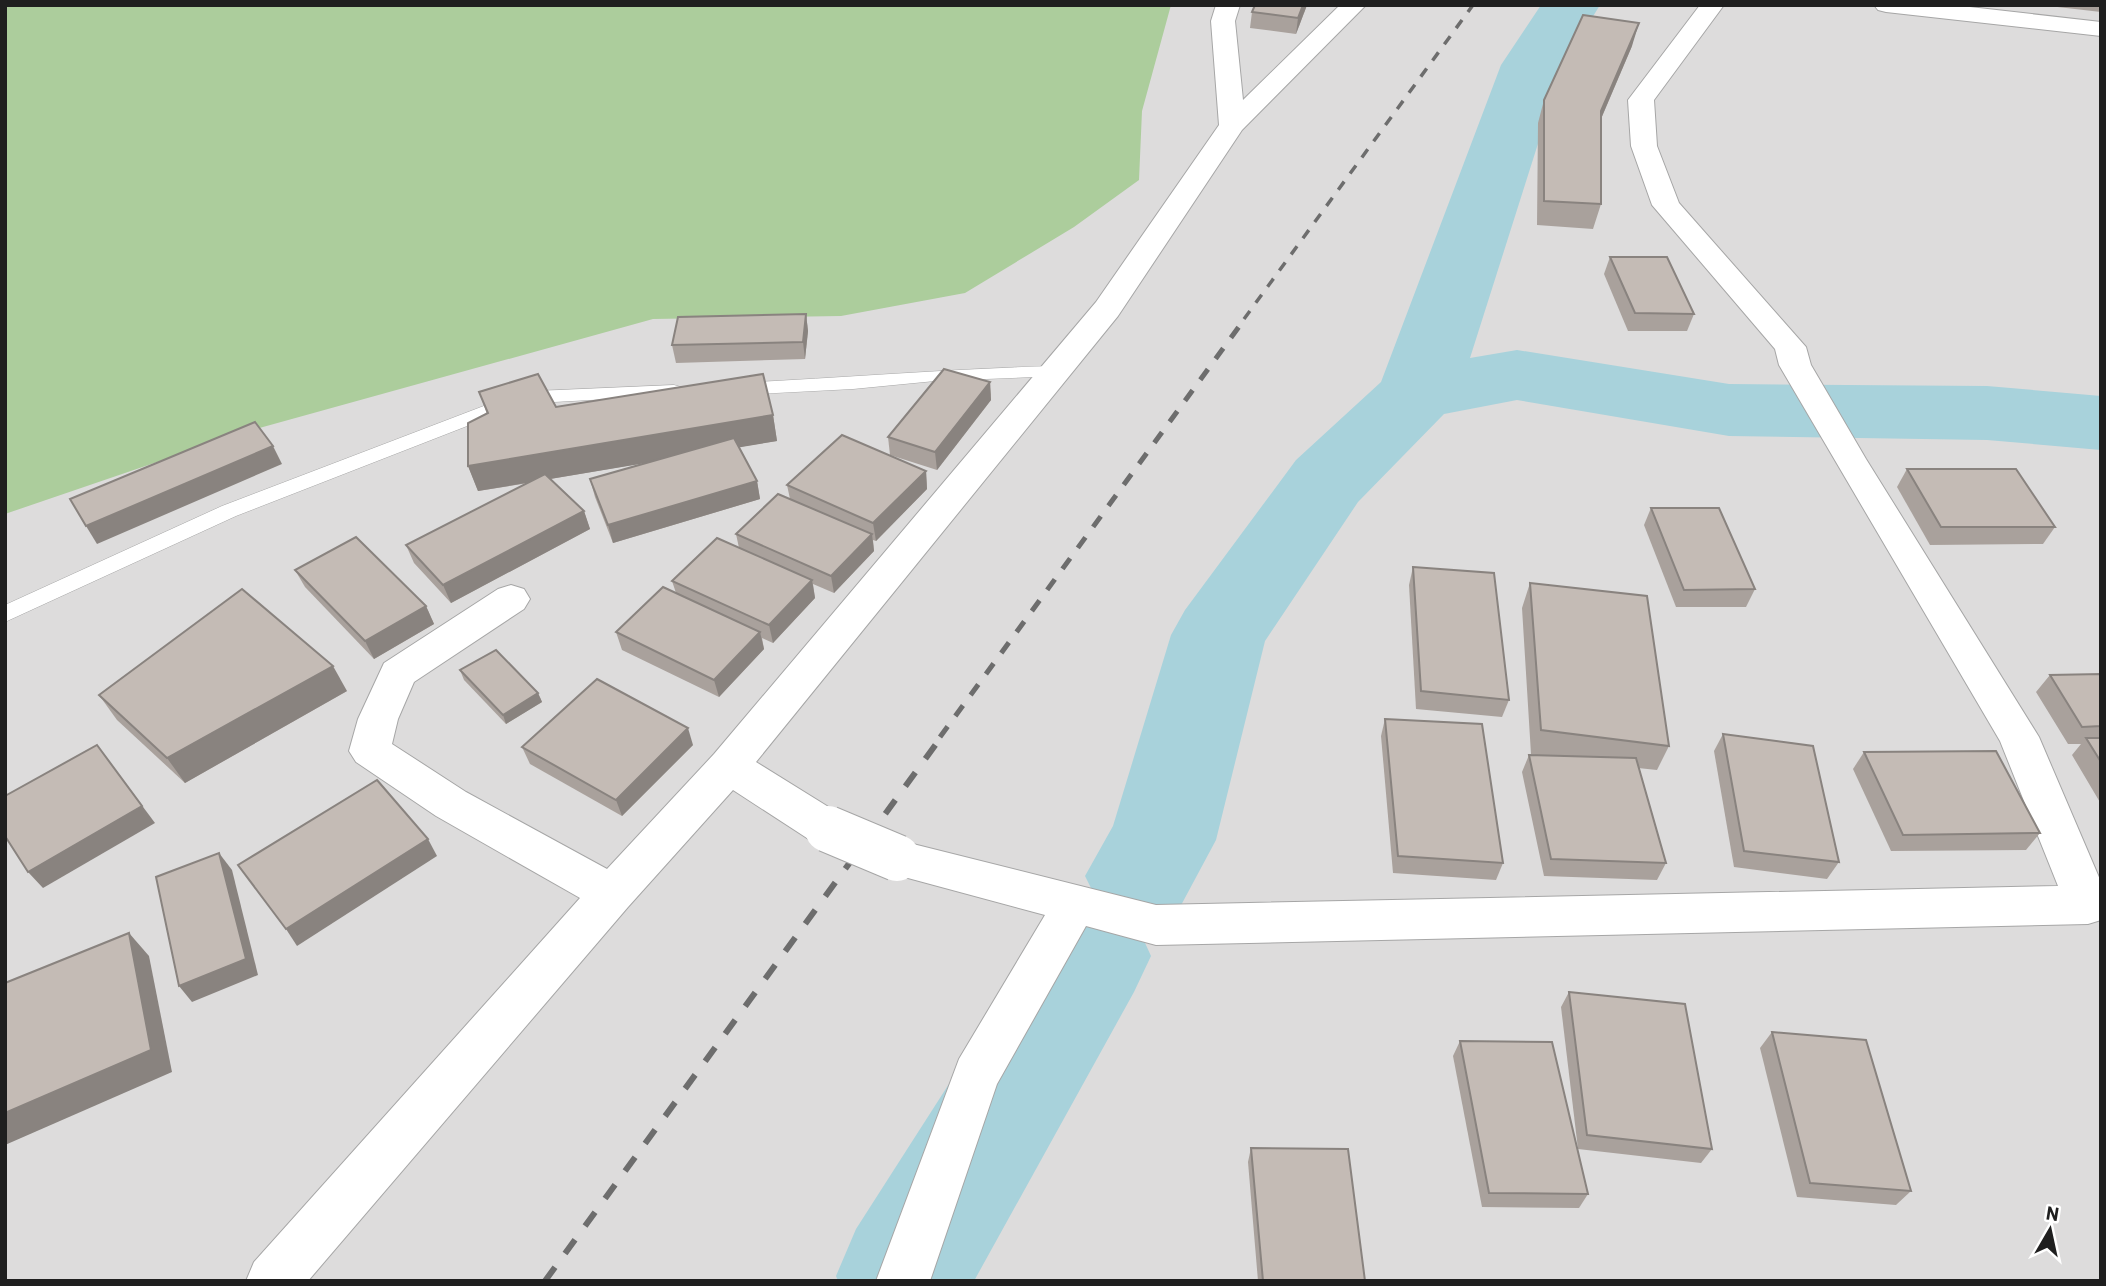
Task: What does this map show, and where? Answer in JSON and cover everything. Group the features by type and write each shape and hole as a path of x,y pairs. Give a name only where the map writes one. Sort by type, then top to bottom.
{"street":[{"path":"1228,5 1223,21 1246,58 1232,125"},
{"path":"273,1281 612,894 729,766 1107,309 1232,125 1354,5"},
{"path":"729,766 828,829 897,858 1156,925 2094,904 2019,737 1849,459 1795,365 1790,347 1666,205 1644,146 1641,100 1712,5"},
{"path":"1886,5 2101,29"},
{"path":"1246,58 1301,58"},
{"path":"512,600 398,673 378,719 370,751 451,804 612,894"},
{"path":"903,1281 976,1075 1075,904"}],"lane":[{"path":"720,390 853,383 935,375 1054,372"},
{"path":"5,614 229,511 496,408 536,397 693,391"}],"shaded area":[{"path":"5,5 2101,5 2101,1281 5,1281"}],"green space":[{"path":"5,5 1171,5 1142,111 1139,180 1074,227 965,293 841,316 653,319 245,432 5,514"}],"building":[{"path":"1255,5 1303,5 1298,18 1252,12"},
{"path":"1583,15 1639,23 1601,111 1601,204 1544,201 1544,100"},
{"path":"1610,257 1667,257 1694,314 1635,313"},
{"path":"806,314 803,342 672,345 678,317"},
{"path":"944,369 990,382 935,452 888,437"},
{"path":"538,374 556,407 763,374 773,415 468,466 468,423 488,413 479,392"},
{"path":"255,422 273,446 86,526 70,499"},
{"path":"842,435 926,471 873,523 787,485"},
{"path":"734,438 757,481 608,525 590,479"},
{"path":"1907,469 2016,469 2055,527 1941,527"},
{"path":"545,474 584,511 443,585 406,545"},
{"path":"778,494 872,534 831,576 736,534"},
{"path":"1651,508 1719,508 1755,589 1684,590"},
{"path":"356,537 426,606 365,641 295,570"},
{"path":"717,538 812,580 769,625 672,581"},
{"path":"1413,567 1494,573 1509,700 1421,691"},
{"path":"1530,583 1647,596 1669,746 1541,730"},
{"path":"663,587 760,632 714,680 616,632"},
{"path":"242,589 333,666 167,758 99,695"},
{"path":"496,650 538,693 503,715 460,670"},
{"path":"2101,674 2101,726 2082,727 2050,675"},
{"path":"597,679 688,728 616,800 522,747"},
{"path":"1385,719 1482,724 1503,863 1398,856"},
{"path":"1723,734 1813,746 1839,862 1744,851"},
{"path":"2086,738 2101,738 2101,762"},
{"path":"97,745 142,806 28,872 5,836 5,796"},
{"path":"1996,751 2040,833 1903,835 1864,752"},
{"path":"1529,755 1636,758 1666,863 1551,859"},
{"path":"377,780 428,839 286,929 238,865"},
{"path":"219,853 246,959 179,986 156,877"},
{"path":"129,933 151,1050 5,1113 5,983"},
{"path":"1569,992 1685,1004 1712,1149 1587,1135"},
{"path":"1772,1032 1866,1040 1911,1191 1810,1183"},
{"path":"1460,1041 1552,1042 1588,1194 1489,1193"},
{"path":"1251,1148 1348,1149 1365,1281 1263,1281"}],"waterway":[{"path":"1418,393 1532,65 1571,5"},
{"path":"1418,393 1517,375 1729,410 1987,413 2101,423"},
{"path":"1140,876 1162,840 1219,635 1327,481 1418,393"},
{"path":"903,1276 1094,956"}],"railway":[{"path":"1244,319 1473,5"},
{"path":"940,737 1246,317"},
{"path":"545,1281 942,736"}]}
